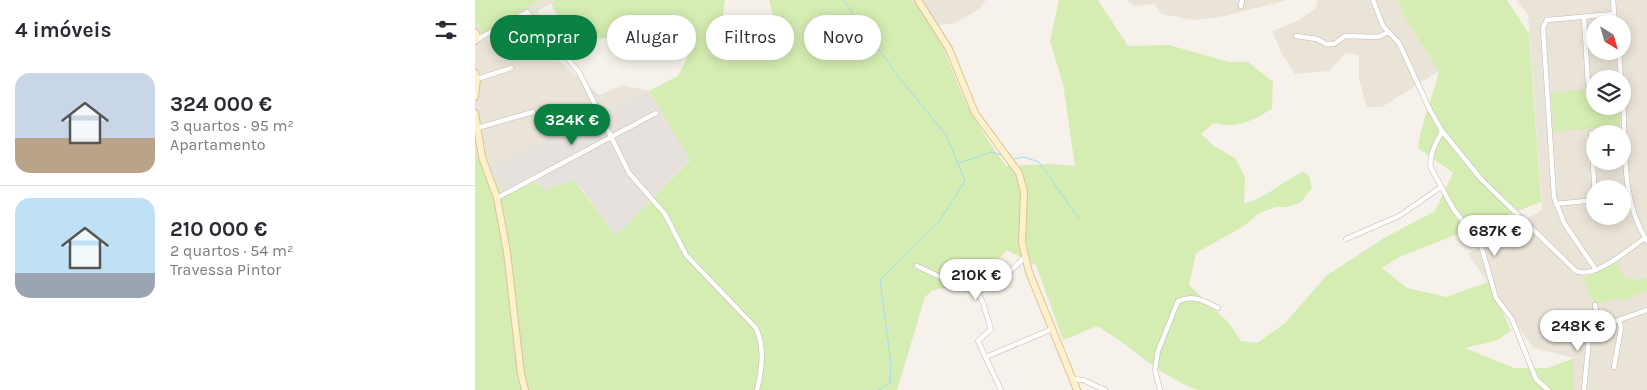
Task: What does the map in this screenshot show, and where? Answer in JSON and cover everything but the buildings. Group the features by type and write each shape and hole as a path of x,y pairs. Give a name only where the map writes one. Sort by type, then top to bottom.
{"street":[{"path":"1373,0 1383,26 1399,43 1430,110 1442,131 1481,179 1577,271 1585,274 1596,270 1646,239 1634,219 1631,206"},
{"path":"1596,270 1564,223 1556,204 1547,112 1543,27 1547,20 1614,14 1613,0"},
{"path":"922,2 949,49 975,113 1019,173 1024,192 1022,236 1025,257 1077,390"},
{"path":"475,32 475,40 527,12 579,72 609,136 629,173 665,214 686,255 756,328 761,340 763,356 757,390"},
{"path":"1584,17 1587,70"},
{"path":"1296,36 1317,39 1326,44 1334,44 1345,36 1378,37 1389,32"},
{"path":"475,97 476,76 511,68"},
{"path":"477,128 533,112"},
{"path":"475,113 482,157 497,198 507,252 521,374 525,390"},
{"path":"497,198 609,136 656,113"},
{"path":"1624,115 1628,180"},
{"path":"1442,131 1430,162 1454,210 1480,242 1496,298 1512,319 1536,379 1547,390"},
{"path":"1346,239 1399,216 1441,187"},
{"path":"1556,204 1586,199"},
{"path":"917,266 968,290 977,291 987,284 1003,278 1025,257"},
{"path":"977,291 991,329 978,342 1001,390"},
{"path":"1160,390 1155,370 1157,351 1178,302 1196,297 1218,308"},
{"path":"1595,306 1599,324"},
{"path":"1584,390 1589,338 1599,324 1619,320 1647,310"},
{"path":"1614,367 1621,328 1619,320"},
{"path":"985,357 1052,329"},
{"path":"1073,380 1083,380 1105,390"}],"shaded area":[{"path":"475,0 556,0 538,11 539,15 490,15 490,60 558,60 599,95 623,85 649,91 489,167 475,154"},
{"path":"910,0 986,0 979,9 955,23 932,26"},
{"path":"1126,0 1288,0 1220,17 1193,20 1162,14 1155,4 1134,6"},
{"path":"1318,0 1397,0 1408,23 1439,71 1382,107 1367,107 1359,79 1359,55 1346,53 1329,71 1295,74 1281,52 1272,31 1299,20 1316,8"},
{"path":"1516,0 1647,0 1647,390 1574,390 1574,358 1533,348 1468,254 1542,210 1528,15"},
{"path":"649,91 690,159 616,236 575,180 545,190 535,182 504,198 489,167"}],"green space":[{"path":"475,0 541,0 515,15 490,15 490,30 483,34 475,21"},
{"path":"556,0 725,0 723,15 706,15 706,60 794,60 794,15 773,15 769,0 910,0 921,12 938,37 971,112 1006,166 1049,164 1075,166 1063,84 1050,41 1059,0 1098,0 1128,46 1169,45 1229,62 1248,62 1273,82 1272,109 1244,123 1223,125 1214,123 1201,134 1214,146 1236,159 1245,178 1244,204 1260,198 1303,172 1309,176 1312,188 1301,202 1288,207 1275,207 1258,214 1244,226 1196,253 1189,285 1229,323 1241,341 1257,343 1285,323 1326,276 1384,238 1435,211 1453,173 1418,148 1439,71 1408,23 1397,0 1507,0 1529,34 1541,202 1401,256 1382,268 1407,288 1446,297 1488,282 1511,330 1498,340 1465,348 1514,368 1548,368 1574,358 1574,390 1198,390 1171,377 1097,326 1063,340 1036,265 1007,250 977,283 933,290 925,297 897,390 475,390 475,154 489,167 504,197 535,182 545,190 574,180 616,236 690,160 649,91 678,76 686,60 696,60 696,15 607,15 607,38 597,39 597,15 557,15 551,3"},
{"path":"1586,89 1586,115 1619,115 1620,125 1586,125 1586,129 1554,132 1551,93"},
{"path":"1617,261 1618,267 1627,280 1632,277 1635,281 1647,277 1647,290 1623,301 1621,297 1595,305 1582,278 1597,273"}],"waterway":[{"path":"843,0 898,76 946,135 965,181 938,223 880,280 891,364 890,383 878,390"},
{"path":"959,163 991,152 1002,155"},
{"path":"1013,159 1024,157 1039,162 1079,219"}]}
